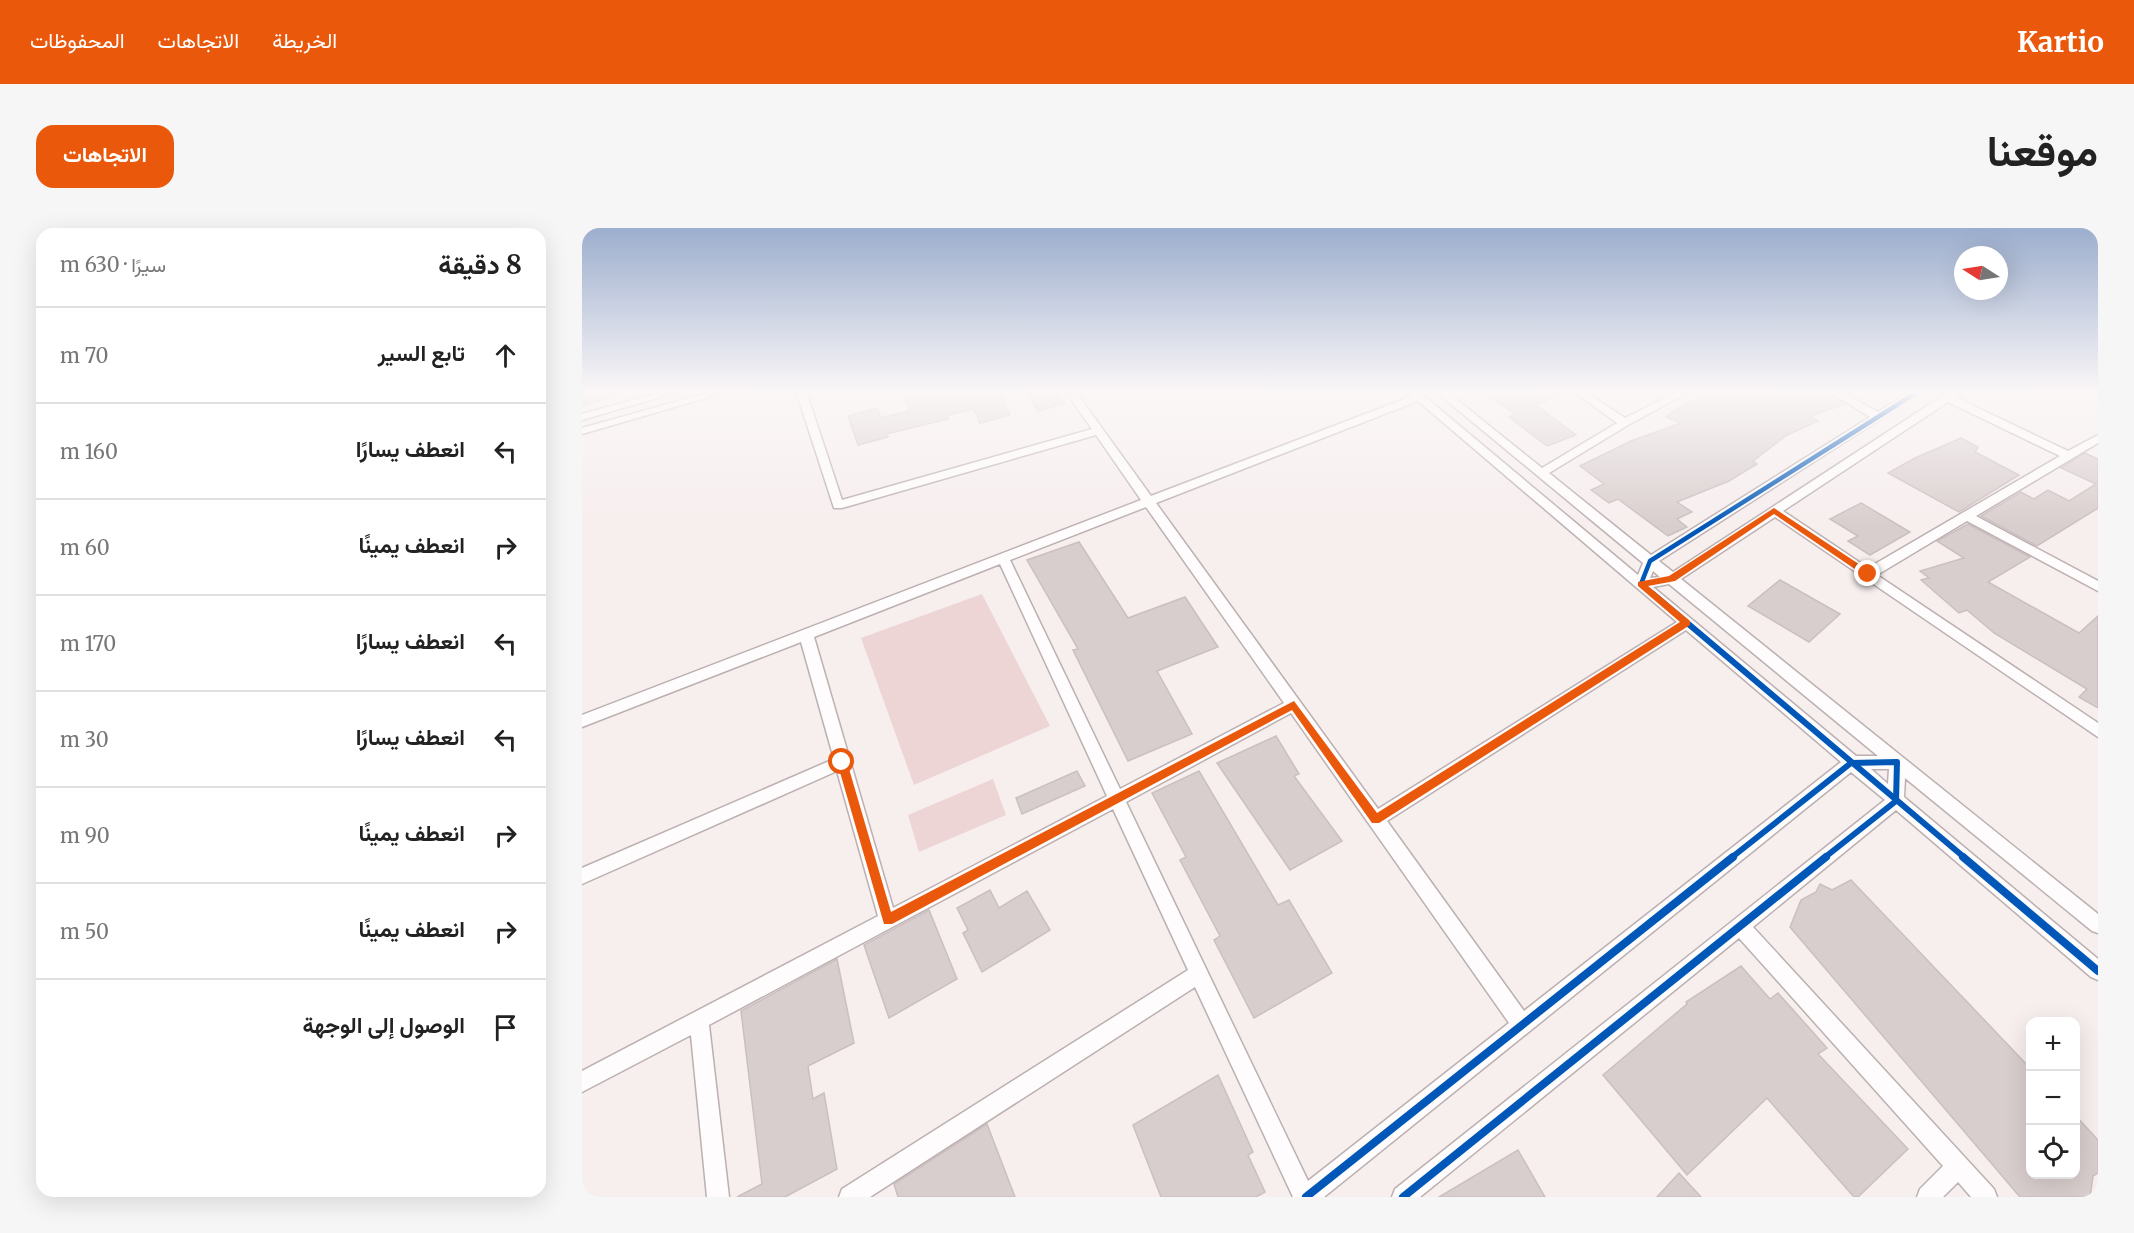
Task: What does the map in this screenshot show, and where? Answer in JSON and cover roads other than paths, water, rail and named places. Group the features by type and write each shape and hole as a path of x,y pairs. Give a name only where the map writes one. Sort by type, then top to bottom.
{"street":[{"path":"816,436 838,505 1080,436"},
{"path":"1102,436 1522,1025"},
{"path":"582,721 1149,502 1312,436"},
{"path":"1466,436 2098,971"},
{"path":"1498,436 2098,925"},
{"path":"1543,472 1602,436"},
{"path":"1641,584 1650,561 1848,436"},
{"path":"1641,584 1672,579 1888,436"},
{"path":"2032,436 2067,455"},
{"path":"1868,574 2098,438"},
{"path":"1774,511 2098,731"},
{"path":"1967,516 2098,587"},
{"path":"1003,558 1305,1197 1851,763 1897,762"},
{"path":"1376,820 1686,623"},
{"path":"806,635 888,920"},
{"path":"582,1082 1294,705"},
{"path":"582,876 842,762"},
{"path":"1403,1197 1742,928 1896,801 1897,762"},
{"path":"1742,928 1986,1197"},
{"path":"850,1197 1199,974"},
{"path":"699,1020 718,1197"},
{"path":"1928,1197 1958,1166"}]}
